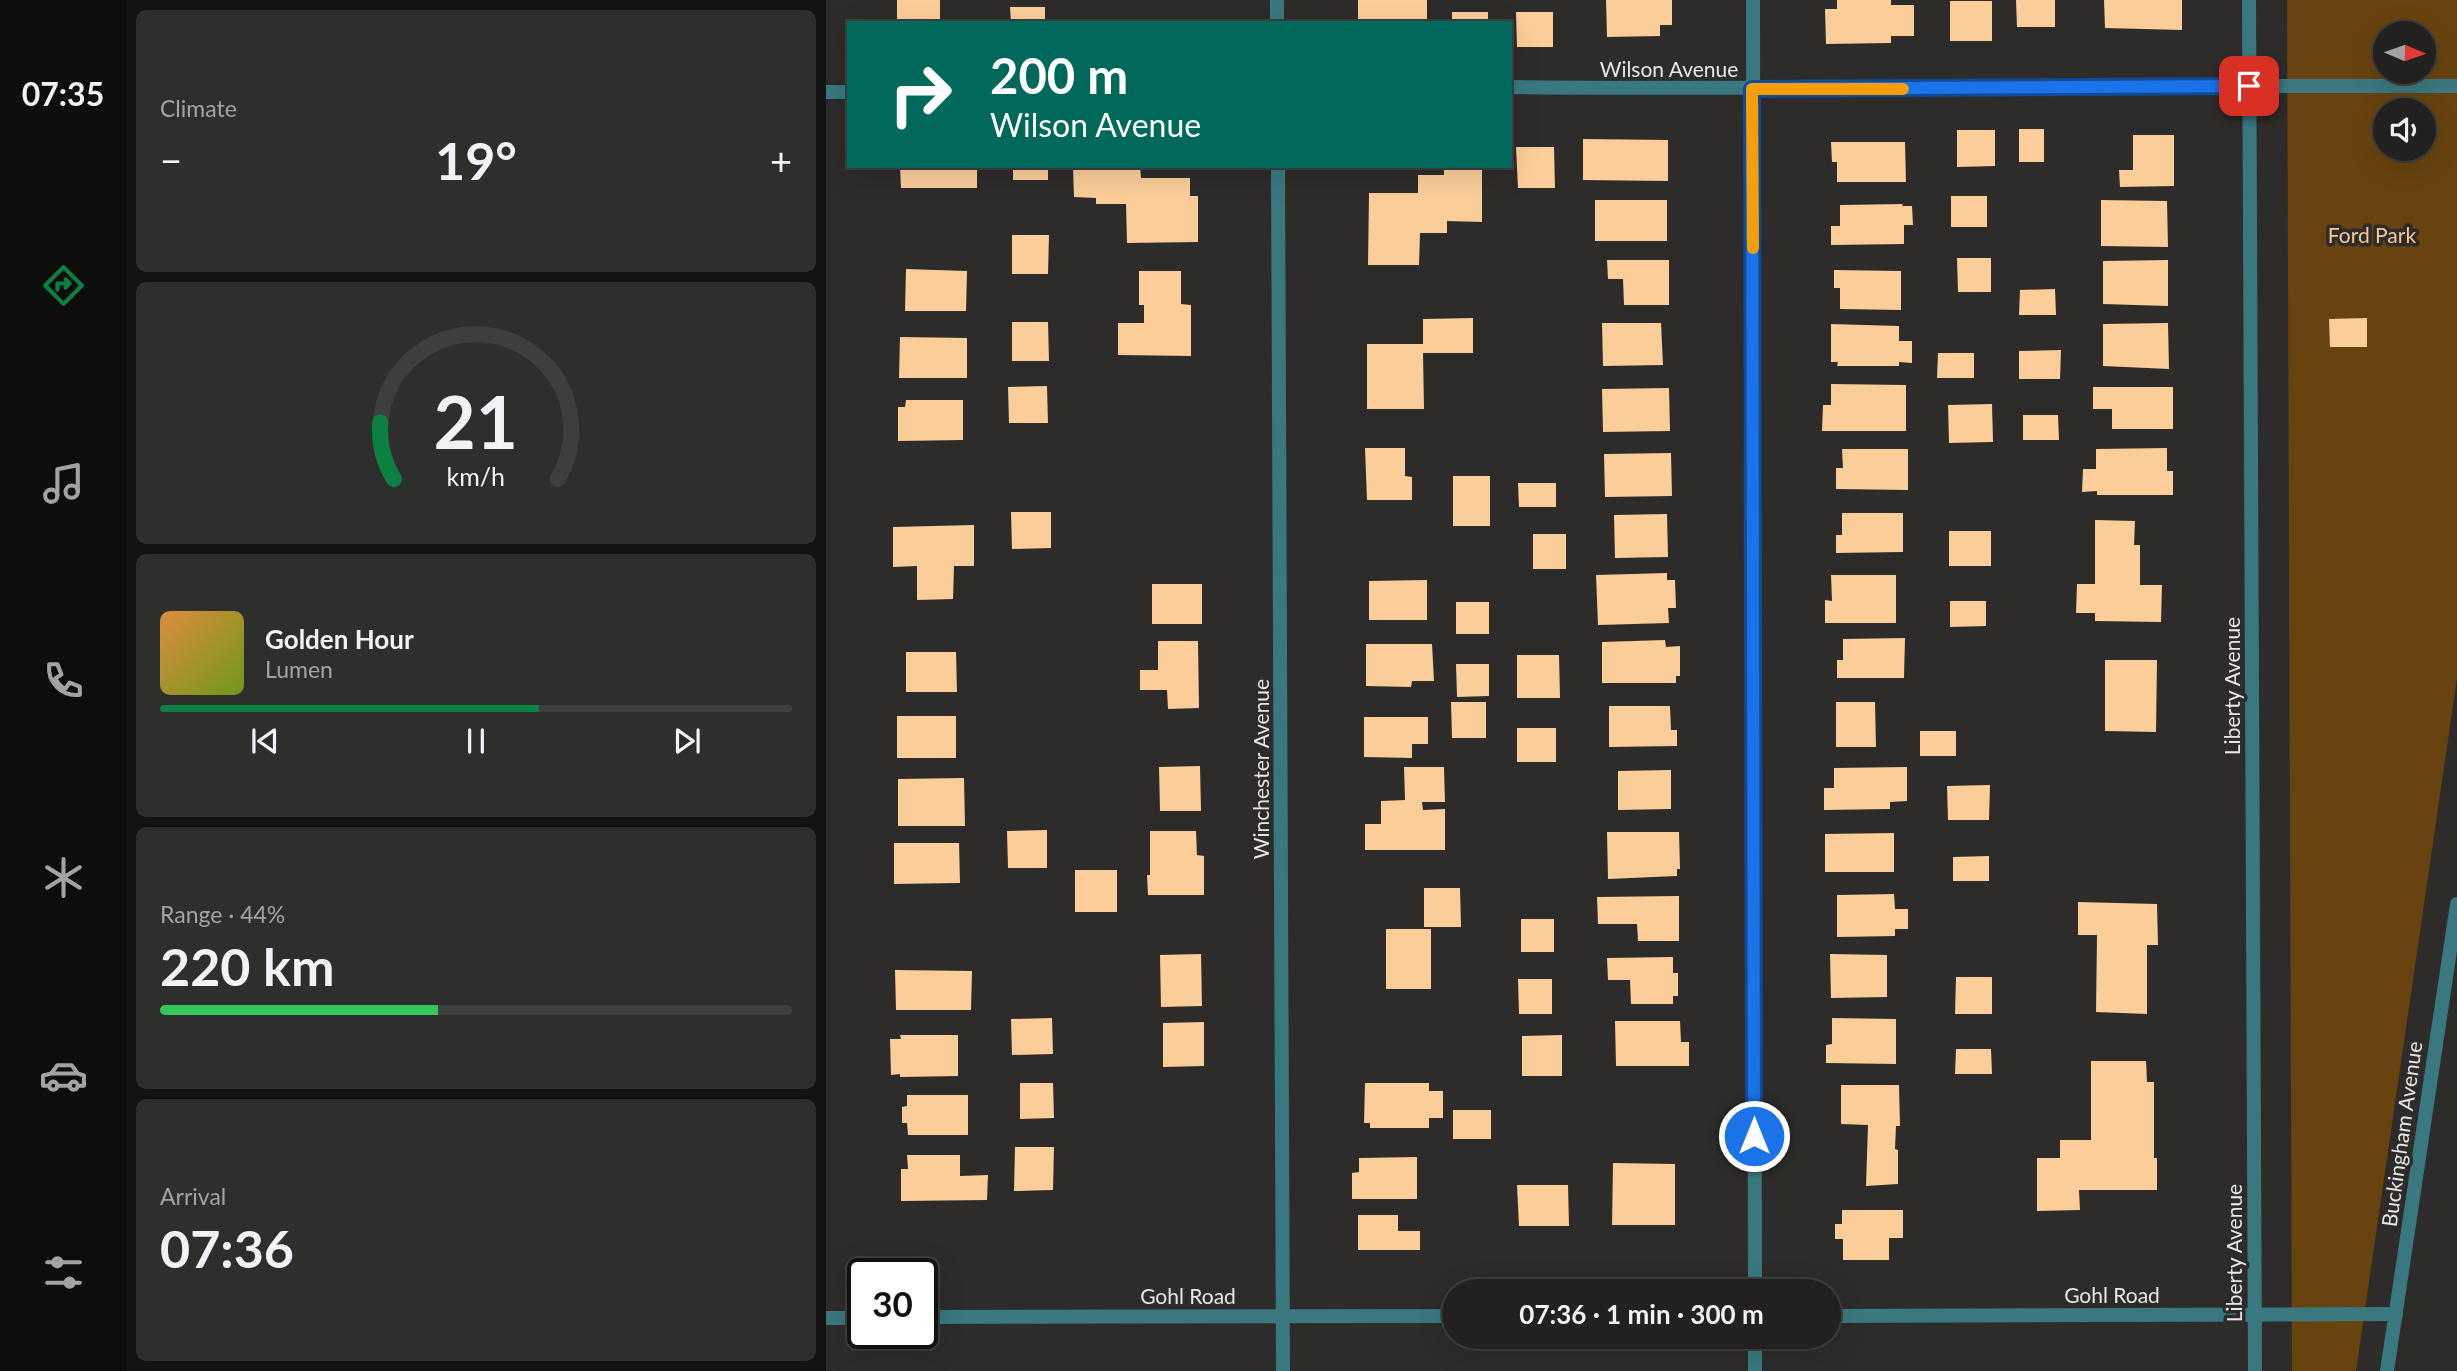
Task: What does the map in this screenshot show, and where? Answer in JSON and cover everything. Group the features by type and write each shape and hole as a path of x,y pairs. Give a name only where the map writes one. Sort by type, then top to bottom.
{"street":[{"path":"1277,0 1278,21"},
{"path":"1753,0 1755,1279"},
{"name":"Liberty Avenue","path":"2249,0 2255,1371"},
{"name":"Wilson Avenue","path":"1512,88 2457,86"},
{"path":"826,92 847,92"},
{"name":"Winchester Avenue","path":"1278,168 1283,1371"},
{"name":"Buckingham Avenue","path":"2387,1371 2457,904"},
{"name":"Gohl Road","path":"1841,1316 2396,1314"},
{"name":"Gohl Road","path":"938,1317 1442,1316"},
{"path":"826,1318 847,1318"},
{"path":"1755,1349 1755,1371"}],"green space":[{"name":"Ford Park","path":"2287,0 2457,0 2457,678 2356,1371 2292,1371"}],"building":[{"path":"897,0 940,0 940,21 897,21"},
{"path":"1358,0 1427,0 1427,21 1358,21"},
{"path":"1606,0 1672,0 1672,25 1660,25 1660,36 1607,37"},
{"path":"1837,0 1891,0 1891,5 1914,5 1914,36 1891,36 1891,43 1826,44 1825,9 1837,9"},
{"path":"2016,0 2055,0 2055,27 2017,27"},
{"path":"2104,0 2182,0 2182,30 2105,28"},
{"path":"1950,1 1992,1 1992,41 1950,41"},
{"path":"1010,7 1045,7 1045,21 1011,21"},
{"path":"1452,12 1488,12 1488,21 1452,21"},
{"path":"1516,12 1553,12 1553,47 1517,47"},
{"path":"2019,129 2044,129 2044,162 2019,162"},
{"path":"1957,130 1995,130 1995,166 1957,167"},
{"path":"2133,135 2174,135 2174,186 2120,187 2119,170 2133,170"},
{"path":"1583,139 1668,140 1668,181 1583,180"},
{"path":"1831,142 1905,142 1906,182 1837,182 1837,162 1832,162"},
{"path":"1516,147 1554,147 1555,188 1518,188"},
{"path":"900,168 977,168 977,188 901,188"},
{"path":"1013,168 1048,168 1048,180 1013,180"},
{"path":"1073,168 1140,168 1141,178 1190,178 1190,196 1198,196 1198,242 1127,243 1126,204 1096,204 1096,198 1074,197"},
{"path":"1444,168 1482,168 1482,222 1447,221 1447,233 1420,233 1419,265 1368,265 1369,193 1418,193 1418,175 1444,175"},
{"path":"1951,196 1987,196 1987,227 1951,227"},
{"path":"1595,200 1667,200 1667,241 1595,241"},
{"path":"2101,200 2167,201 2168,247 2101,246"},
{"path":"1903,204 1902,206 1912,206 1913,225 1904,225 1904,244 1831,245 1831,226 1840,226 1840,205"},
{"path":"1012,235 1049,235 1048,274 1012,274"},
{"path":"1957,258 1991,258 1991,292 1958,292"},
{"path":"1607,260 1669,260 1669,305 1624,305 1623,279 1608,279"},
{"path":"2168,260 2168,306 2103,304 2103,261"},
{"path":"906,269 967,271 966,311 905,311"},
{"path":"1834,270 1901,271 1901,310 1840,309 1840,288 1834,288"},
{"path":"1139,271 1181,271 1181,304 1191,305 1191,356 1118,355 1118,323 1144,323 1144,305 1139,305"},
{"path":"2055,289 2056,315 2019,315 2020,290"},
{"path":"1473,318 1473,353 1423,353 1424,409 1367,409 1367,344 1423,344 1423,319"},
{"path":"2367,318 2367,347 2330,347 2329,319"},
{"path":"1012,322 1048,322 1049,361 1012,361"},
{"path":"1602,323 1661,323 1663,365 1603,366"},
{"path":"2168,323 2169,369 2103,366 2103,324"},
{"path":"1831,324 1899,326 1899,341 1912,341 1912,363 1899,362 1899,366 1837,366 1838,362 1831,362"},
{"path":"900,337 967,338 967,378 899,378"},
{"path":"2061,350 2060,379 2019,379 2019,351"},
{"path":"1938,353 1974,353 1974,378 1937,378"},
{"path":"1831,384 1906,385 1906,431 1822,431 1823,405 1831,405"},
{"path":"1047,386 1048,423 1009,423 1008,387"},
{"path":"2093,387 2173,387 2173,429 2112,429 2112,409 2093,409"},
{"path":"1669,388 1670,431 1603,432 1602,389"},
{"path":"906,400 963,400 963,440 898,441 898,407 905,407"},
{"path":"1992,404 1993,442 1949,443 1948,405"},
{"path":"2023,415 2058,415 2059,440 2023,440"},
{"path":"1365,448 1405,448 1405,476 1412,477 1412,500 1367,500"},
{"path":"2167,448 2167,471 2173,471 2173,495 2097,495 2097,491 2082,492 2083,469 2096,469 2096,449"},
{"path":"1842,449 1908,449 1908,490 1836,489 1836,468 1843,468"},
{"path":"1671,453 1672,496 1605,497 1604,454"},
{"path":"1453,476 1490,476 1490,526 1453,526"},
{"path":"1518,483 1556,483 1556,507 1519,507"},
{"path":"1011,512 1051,512 1051,548 1012,549"},
{"path":"1842,513 1903,513 1903,552 1836,553 1836,535 1842,535"},
{"path":"1667,514 1668,557 1615,558 1614,515"},
{"path":"2095,520 2135,521 2134,545 2140,545 2140,585 2162,585 2161,622 2095,621 2095,613 2076,613 2077,584 2095,584"},
{"path":"974,525 974,566 954,566 953,599 917,600 917,566 893,567 893,527"},
{"path":"1949,531 1991,531 1991,566 1949,566"},
{"path":"1533,534 1566,534 1566,569 1533,569"},
{"path":"1667,573 1667,580 1675,580 1676,608 1668,608 1669,623 1598,625 1596,575"},
{"path":"1831,575 1896,575 1896,623 1825,623 1825,600 1832,601"},
{"path":"1427,580 1427,620 1369,620 1369,581"},
{"path":"1152,584 1202,584 1202,624 1152,624"},
{"path":"1950,601 1986,601 1986,626 1950,627"},
{"path":"1456,602 1489,602 1489,634 1456,634"},
{"path":"1905,638 1904,678 1837,678 1837,660 1843,660 1843,639"},
{"path":"1665,640 1666,647 1680,646 1680,676 1676,676 1676,683 1602,683 1602,642"},
{"path":"1158,641 1198,641 1199,708 1168,709 1167,690 1140,690 1140,670 1158,670"},
{"path":"1366,644 1432,644 1434,681 1412,681 1411,687 1366,686"},
{"path":"906,652 956,652 957,692 906,692"},
{"path":"1517,655 1559,655 1560,698 1517,698"},
{"path":"2105,660 2157,660 2156,732 2105,731"},
{"path":"1456,664 1489,664 1489,696 1457,697"},
{"path":"1451,702 1486,702 1486,738 1452,738"},
{"path":"1836,702 1875,702 1876,747 1836,747"},
{"path":"1609,706 1670,706 1671,730 1677,730 1677,746 1609,747"},
{"path":"897,716 956,716 956,758 897,758"},
{"path":"1364,717 1428,717 1428,744 1412,744 1412,758 1364,757"},
{"path":"1517,728 1556,728 1556,762 1517,762"},
{"path":"1920,731 1956,731 1956,756 1920,756"},
{"path":"1200,766 1201,811 1160,811 1159,767"},
{"path":"1404,767 1444,767 1445,802 1422,802 1423,810 1445,809 1445,850 1365,850 1365,824 1381,824 1381,801 1405,800"},
{"path":"1907,767 1907,801 1890,802 1890,809 1824,810 1824,788 1834,788 1834,768"},
{"path":"1671,770 1671,809 1618,810 1618,771"},
{"path":"964,778 965,826 898,826 898,779"},
{"path":"1990,785 1989,820 1948,820 1947,786"},
{"path":"1047,830 1047,868 1008,868 1007,831"},
{"path":"1150,831 1196,831 1197,855 1204,856 1204,895 1148,895"},
{"path":"1607,832 1679,832 1680,869 1677,869 1677,876 1608,879"},
{"path":"1894,833 1894,872 1825,872 1825,834"},
{"path":"894,843 959,843 960,883 894,884"},
{"path":"1989,856 1989,881 1953,881 1953,857"},
{"path":"1075,870 1117,870 1117,912 1075,912"},
{"path":"1424,888 1460,888 1461,927 1424,927"},
{"path":"1894,894 1895,909 1908,909 1908,929 1895,929 1895,936 1837,937 1837,895"},
{"path":"1679,896 1679,941 1638,941 1637,924 1598,924 1597,897"},
{"path":"2078,902 2157,904 2158,945 2147,945 2147,1014 2096,1012 2097,935 2078,935"},
{"path":"1521,919 1554,919 1554,952 1521,952"},
{"path":"1386,929 1431,929 1431,989 1386,989"},
{"path":"1201,954 1202,1006 1161,1007 1160,955"},
{"path":"1830,954 1887,955 1887,997 1831,998"},
{"path":"1673,957 1673,973 1678,973 1678,996 1673,996 1673,1004 1631,1004 1630,980 1608,980 1607,958"},
{"path":"895,970 972,971 971,1010 896,1010"},
{"path":"1956,977 1992,977 1992,1014 1955,1014"},
{"path":"1518,979 1552,979 1552,1014 1519,1014"},
{"path":"1052,1018 1053,1054 1012,1055 1011,1019"},
{"path":"1832,1018 1896,1019 1896,1064 1826,1063 1826,1045 1832,1044"},
{"path":"1615,1021 1680,1021 1681,1042 1689,1042 1689,1066 1616,1066"},
{"path":"1204,1022 1204,1066 1163,1067 1163,1023"},
{"path":"900,1035 958,1035 958,1076 891,1075 890,1039 901,1039"},
{"path":"1562,1035 1562,1076 1522,1076 1522,1036"},
{"path":"1956,1049 1991,1049 1992,1074 1955,1074"},
{"path":"2091,1061 2146,1061 2147,1082 2154,1082 2154,1158 2157,1158 2157,1190 2079,1190 2080,1210 2037,1211 2037,1158 2060,1158 2060,1140 2091,1140"},
{"path":"1020,1083 1053,1083 1054,1118 1020,1119"},
{"path":"1365,1083 1429,1083 1429,1091 1443,1091 1443,1118 1429,1118 1429,1128 1370,1128 1370,1123 1364,1123"},
{"path":"1841,1085 1899,1085 1900,1126 1896,1126 1895,1149 1898,1150 1898,1184 1866,1186 1868,1125 1841,1124"},
{"path":"907,1095 968,1095 968,1135 908,1135 907,1123 902,1123 902,1107 907,1106"},
{"path":"1453,1110 1491,1110 1491,1139 1453,1139"},
{"path":"1015,1147 1054,1147 1053,1190 1014,1191"},
{"path":"907,1155 960,1155 960,1176 988,1175 987,1200 901,1201 901,1169 908,1169"},
{"path":"1417,1157 1417,1199 1352,1199 1352,1173 1359,1172 1359,1158"},
{"path":"1613,1163 1675,1164 1675,1225 1612,1225"},
{"path":"1517,1185 1568,1185 1569,1226 1519,1226"},
{"path":"1842,1210 1903,1210 1903,1238 1889,1238 1889,1260 1843,1260 1843,1239 1835,1239 1835,1224 1842,1224"},
{"path":"1358,1215 1398,1215 1398,1231 1420,1231 1420,1250 1358,1250"}],"slow traffic":[{"path":"1753,248 1752,89 1903,89"}],"route":[{"path":"1754,1136 1752,89 2249,86"}]}
